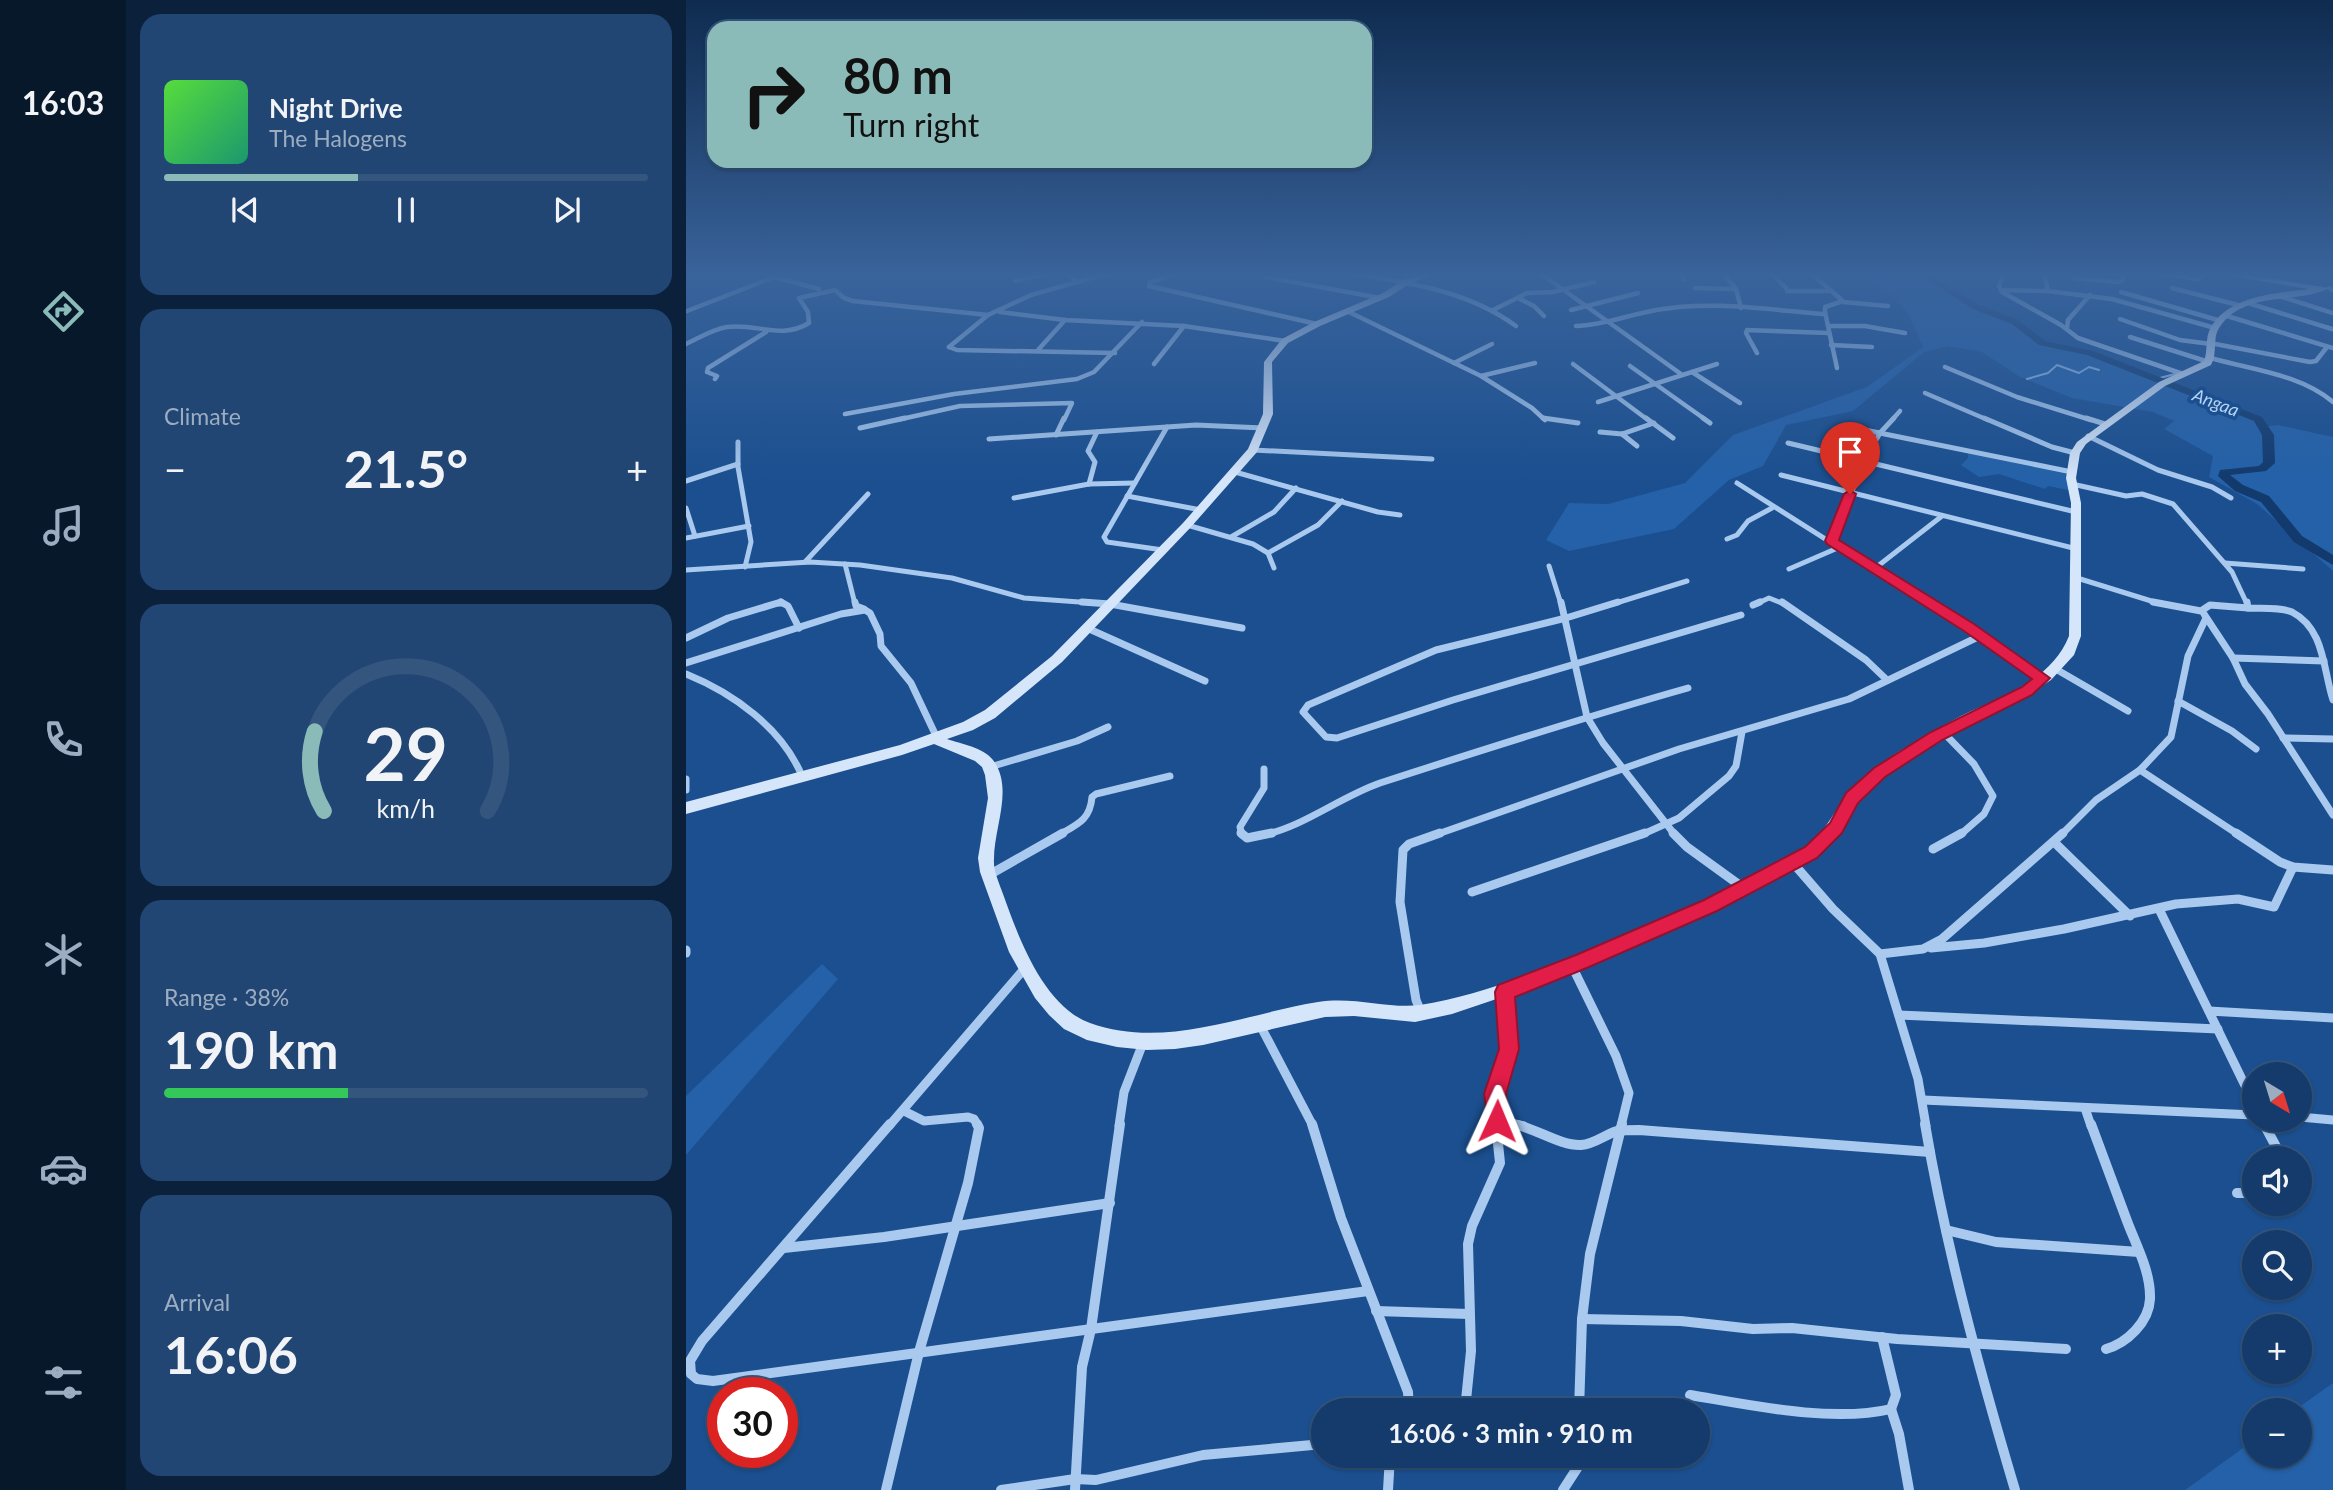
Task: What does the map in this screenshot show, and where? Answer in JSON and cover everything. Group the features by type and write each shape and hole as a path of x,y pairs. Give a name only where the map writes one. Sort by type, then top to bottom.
{"street":[{"path":"715,379 717,376 707,372 708,368 749,343"},
{"path":"954,343 949,347 957,350 1115,353"},
{"path":"1038,351 1045,343"},
{"path":"845,414 954,394 1060,383 1089,375 1124,343"},
{"path":"1154,364 1171,343"},
{"path":"686,808 937,738 968,726 1000,707 1057,659 1188,525 1253,450 1263,428 1269,398 1268,362 1284,343"},
{"path":"1412,343 1480,376 1532,408 1545,420 1578,423"},
{"path":"1639,343 1681,373"},
{"path":"1752,343 1758,353"},
{"path":"2088,343 2183,374"},
{"path":"2149,343 2303,383 2325,393 2333,402"},
{"path":"2206,343 2310,362 2316,361 2330,348"},
{"path":"2210,360 2211,343"},
{"path":"2307,343 2330,348"},
{"path":"1454,363 1492,344"},
{"path":"1837,368 1831,358 1831,345 1872,348"},
{"path":"845,564 856,606 870,613 886,654 911,684 937,738 986,760 990,767 995,797 986,862 1004,923 1025,968 1062,1014 1082,1030 1126,1041 1175,1042 1225,1034 1323,1009 1362,1008 1421,1012 1504,992 1572,966 1745,889 1811,852 1830,835 1852,798 1868,781 1943,732 2027,691 2073,646 2077,628 2076,496 2072,478 2076,453 2088,436 2164,383 2210,360"},
{"path":"1480,376 1535,363"},
{"path":"1573,364 1672,438"},
{"path":"1598,402 1681,373 1717,364"},
{"path":"1630,366 1710,423"},
{"path":"1945,367 2007,393 2105,424"},
{"path":"1692,372 1740,403"},
{"path":"1925,393 2052,447 2076,453"},
{"path":"2325,393 2333,393"},
{"path":"860,428 960,407 1072,403 1056,435"},
{"path":"1832,541 1850,494 1880,433 1900,411"},
{"path":"1600,432 1622,434 1654,423"},
{"path":"989,439 1167,427 1263,428"},
{"path":"1163,550 1104,541 1167,427"},
{"path":"1855,428 2072,478 2126,496 2141,494 2169,502 2202,535 2224,563 2245,595 2248,608"},
{"path":"1089,484 1095,462 1088,451 1097,432"},
{"path":"1622,434 1637,446"},
{"path":"2088,436 2158,470 2212,486 2231,498"},
{"path":"738,442 738,464 751,541 745,567"},
{"path":"1788,443 2076,512"},
{"path":"1253,450 1432,460"},
{"path":"686,481 738,464"},
{"path":"1235,471 1399,515"},
{"path":"1781,475 2077,549"},
{"path":"1014,498 1089,484 1135,483"},
{"path":"1737,483 1772,508 1832,541 1980,636 2048,673 2128,711"},
{"path":"1231,537 1274,512 1296,488"},
{"path":"805,562 868,494"},
{"path":"1128,496 1201,510"},
{"path":"1268,554 1313,528 1335,512 1342,501"},
{"path":"686,508 695,536"},
{"path":"1727,539 1737,535 1748,521 1772,508"},
{"path":"1874,569 1942,516"},
{"path":"1188,525 1253,544 1268,554 1274,568"},
{"path":"686,538 749,526"},
{"path":"1789,569 1840,547"},
{"path":"686,570 805,562 845,564 952,578 1024,598 1110,604 1242,628"},
{"path":"2224,563 2303,569"},
{"path":"1549,566 1566,618 1587,717 1622,769 1666,826 1687,846 1745,889"},
{"path":"2077,578 2143,600 2204,614 2233,657 2245,684 2333,815"},
{"path":"1687,581 1566,618 1436,650 1342,689 1303,710 1326,737 1337,738 1741,615"},
{"path":"1753,605 1769,598 1779,600 1866,660 1887,680"},
{"path":"686,638 728,618 780,602 789,606 799,628"},
{"path":"1923,949 1942,939 2024,865 2054,842 2096,800 2140,770 2171,737 2171,723 2189,647 2210,605 2288,610 2297,613 2319,640 2324,652 2327,688 2333,700"},
{"path":"686,663 865,610"},
{"path":"1087,628 1205,681"},
{"path":"1421,1012 1416,1000 1400,902 1405,847 1679,748 1831,705 1980,636"},
{"path":"2233,657 2324,661"},
{"path":"686,674 716,686 777,734 793,754 802,776"},
{"path":"1264,769 1264,788 1240,827 1241,834 1247,838 1284,831 1345,797 1378,784 1587,717 1689,688"},
{"path":"2178,701 2256,749"},
{"path":"990,767 1077,741 1108,727"},
{"path":"1472,892 1615,846 1666,826 1729,776 1736,766 1742,732"},
{"path":"1933,849 1963,834 1989,806 1993,796 1974,764 1943,732"},
{"path":"2283,738 2333,739"},
{"path":"2140,770 2208,813 2252,847 2294,867 2333,870"},
{"path":"989,875 1084,821 1090,811 1092,797 1096,794 1170,776"},
{"path":"686,779 686,790"},
{"path":"2054,842 2130,916"},
{"path":"1793,863 1833,909 1880,954 1923,1100 1945,1230 1973,1344 2015,1490"},
{"path":"1880,954 1984,943 2228,898 2274,907 2294,867"},
{"path":"2159,909 2242,1079"},
{"path":"1572,966 1625,1079 1628,1104 1618,1130 1593,1239 1582,1319 1579,1398"},
{"path":"1025,968 694,1353 689,1368 696,1379 713,1381 1201,1316 1317,1296 1368,1292"},
{"path":"1466,1398 1472,1351 1468,1244 1472,1226 1500,1163 1495,1094 1509,1049 1504,992"},
{"path":"2209,1011 2333,1018"},
{"path":"1899,1016 2218,1029"},
{"path":"1260,1024 1313,1126 1340,1218 1408,1398"},
{"path":"1075,1485 1082,1367 1091,1329 1124,1092 1144,1041"},
{"path":"1923,1100 2242,1115"},
{"path":"2085,1108 2139,1252 2150,1302 2143,1317 2124,1343 2106,1349"},
{"path":"886,1490 919,1352 979,1134 977,1123 968,1117 924,1121 904,1111"},
{"path":"2312,1118 2333,1120"},
{"path":"1497,1121 1532,1127 1564,1142 1579,1144 1592,1143 1618,1130 1930,1152"},
{"path":"2237,1193 2242,1193"},
{"path":"784,1248 884,1237 1110,1203"},
{"path":"1945,1230 1996,1242 2139,1252"},
{"path":"1376,1311 1469,1314"},
{"path":"1582,1319 1681,1321 2066,1349"},
{"path":"1882,1337 1896,1395 1891,1409 1899,1434 1909,1490"},
{"path":"1690,1395 1735,1404 1824,1412 1869,1414 1891,1409"},
{"path":"1000,1490 1075,1485 1203,1455 1311,1445"},
{"path":"1388,1490 1389,1468"},
{"path":"1563,1490 1577,1468"}],"shaded area":[{"path":"1921,343 2041,343 2090,353 2173,387 2207,397 2258,419 2263,427 2278,425 2333,437 2333,571 2257,504 2209,477 2213,456 2164,429 2174,421 2153,412 2072,398 2020,377 1982,352 1948,346 1924,352 1853,411 1786,425 1763,466 1729,480 1674,529 1569,551 1546,540 1569,503 1608,504 1685,483 1733,435 1867,387 1923,347"},
{"path":"1968,450 2071,471 2073,491 2048,486 2045,489 1999,474 1979,477 1961,465 1968,458"},
{"path":"822,964 838,979 686,1155 686,1096"},
{"path":"2333,1383 2333,1490 2185,1490 2242,1449 2242,1468 2312,1468 2312,1398"}],"waterway":[{"name":"Angaa","path":"2041,343 2090,353 2258,419 2268,435 2269,463 2262,469 2224,472 2224,476 2239,488 2265,499 2298,539 2333,561"},
{"path":"2027,379 2048,373 2057,365 2079,373 2089,367 2099,370"},
{"path":"2156,379 2175,374"}],"route":[{"path":"1497,1121 1495,1094 1509,1049 1504,992 1711,905 1811,852 1836,828 1852,798 1868,781 1936,736 2027,691 2042,678 1832,541 1850,494"}]}
